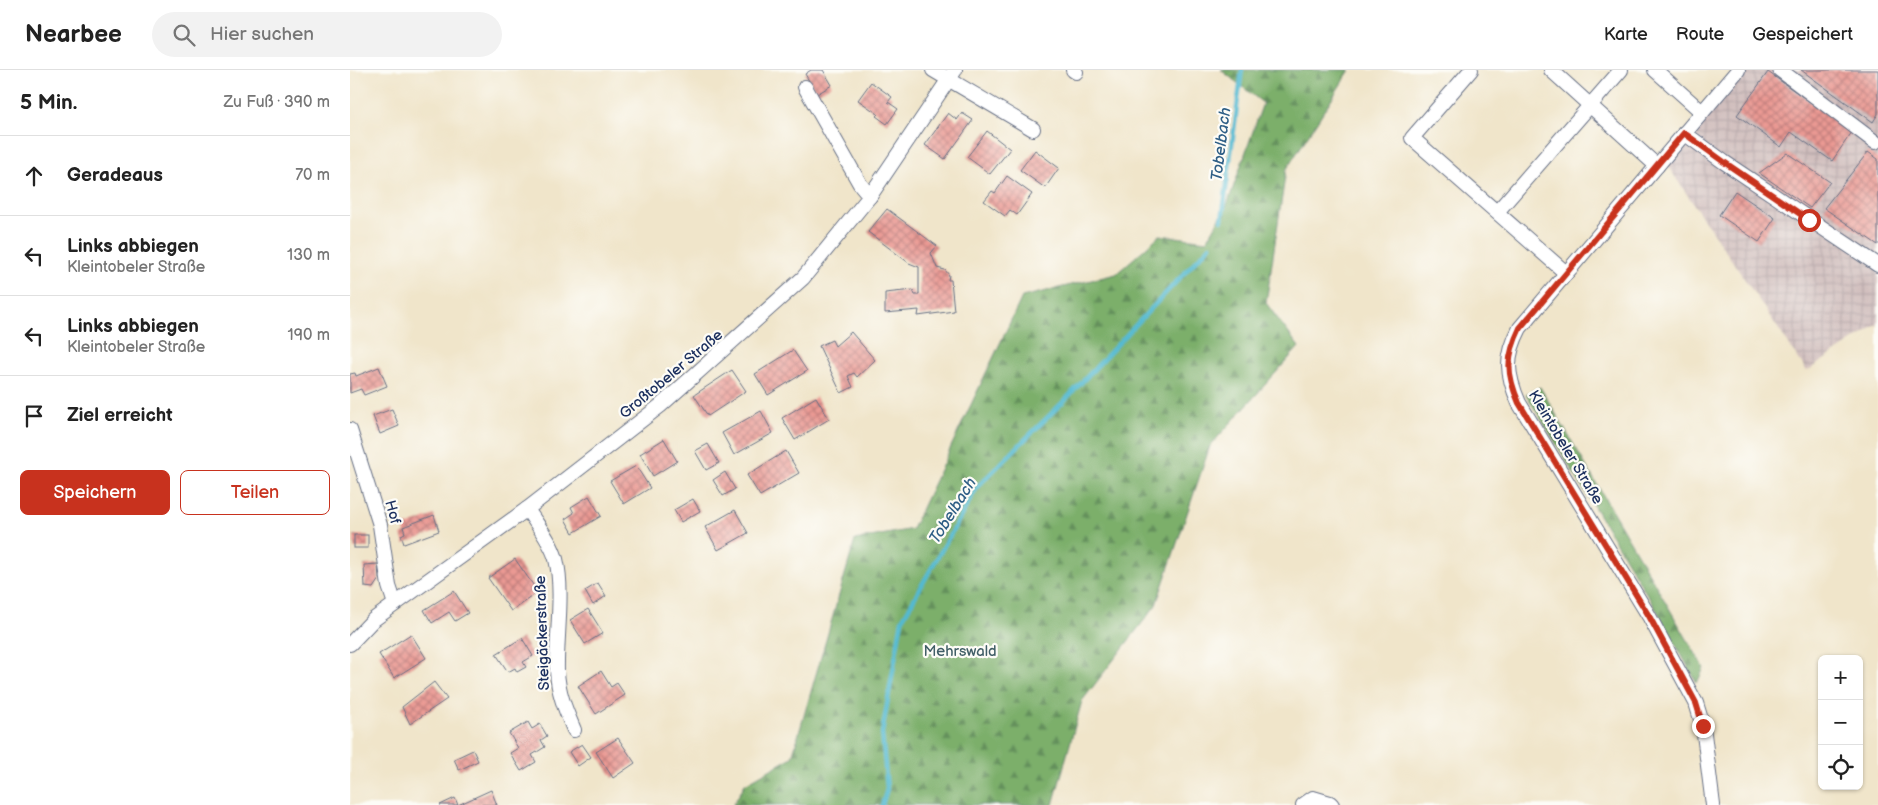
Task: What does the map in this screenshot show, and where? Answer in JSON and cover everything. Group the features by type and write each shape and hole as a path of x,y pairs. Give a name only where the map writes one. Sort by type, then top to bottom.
{"street":[{"path":"933,70 951,75 1033,129"},
{"path":"1472,70 1412,138 1566,273"},
{"path":"1551,70 1658,166"},
{"path":"1497,212 1621,70"},
{"path":"1656,70 1702,112"},
{"name":"Kleintobeler Straße","path":"1713,805 1703,726 1696,703 1649,616 1519,403 1508,372 1508,357 1520,328 1738,70"},
{"path":"1780,70 1875,142"},
{"name":"Großtobeler Straße","path":"350,644 373,620 527,509 660,406 803,278 870,196 951,75"},
{"path":"805,87 860,184 870,196"},
{"path":"1684,133 1878,265"},
{"name":"Hof","path":"350,430 378,518 384,545 389,586 395,604"},
{"name":"Steigäckerstraße","path":"527,509 551,547 556,560 559,590 557,673 561,699 574,730"},
{"path":"1303,805 1313,798 1330,802 1332,805"}],"shaded area":[{"path":"1738,70 1878,70 1878,324 1807,371 1663,159"}],"green space":[{"name":"Mehrswald","path":"1221,70 1350,70 1286,170 1266,303 1299,347 1210,446 1156,605 1082,701 1053,805 733,805 745,784 792,757 855,540 912,529 1022,297 1116,274 1160,235 1207,241 1227,205 1263,103"},
{"path":"1540,387 1704,668 1697,683 1657,611 1526,394"}],"building":[{"path":"811,70 823,70 832,85 817,94 805,74"},
{"path":"1801,70 1878,70 1878,114 1873,122"},
{"path":"1768,72 1852,132 1832,161 1791,132 1781,147 1737,115"},
{"path":"871,82 892,97 888,102 898,109 887,124 876,116 878,114 858,100"},
{"path":"948,113 957,120 962,113 973,120 945,159 925,145"},
{"path":"987,131 1010,149 990,174 967,157"},
{"path":"1035,150 1059,168 1045,188 1020,170"},
{"path":"1868,152 1878,159 1878,245 1824,208"},
{"path":"1787,153 1830,182 1810,208 1759,173"},
{"path":"1007,176 1032,194 1017,215 1010,210 1005,216 984,201 992,191 995,193"},
{"path":"1735,191 1775,218 1759,242 1719,215"},
{"path":"887,209 937,246 931,253 937,268 945,270 949,275 948,280 951,280 954,311 918,316 919,310 885,313 885,293 913,290 915,295 919,295 919,267 909,263 868,232"},
{"path":"851,332 875,360 857,377 854,373 848,376 853,387 841,393 819,346 832,340 835,346"},
{"path":"793,350 807,371 768,395 755,374"},
{"path":"379,367 387,386 364,395 361,389 350,393 350,374 355,373 356,376"},
{"path":"732,370 746,391 708,416 694,395"},
{"path":"816,397 829,419 795,440 782,418"},
{"path":"392,409 399,426 380,434 373,416"},
{"path":"761,411 773,433 734,455 722,433"},
{"path":"664,439 677,461 653,476 640,454"},
{"path":"708,444 719,463 706,470 695,451"},
{"path":"786,451 799,473 760,496 747,475"},
{"path":"636,466 650,488 624,504 610,481"},
{"path":"725,472 735,489 723,496 713,480"},
{"path":"589,496 601,516 573,533 565,519 574,513 571,507"},
{"path":"693,499 700,511 681,522 674,510"},
{"path":"735,510 748,533 718,550 705,527"},
{"path":"434,515 439,531 404,544 401,535 405,533 403,527"},
{"path":"354,535 368,535 368,548 354,548"},
{"path":"515,559 538,592 511,611 488,578"},
{"path":"378,564 379,579 373,588 365,587 364,565"},
{"path":"598,583 606,596 593,605 585,591"},
{"path":"454,591 468,613 455,621 449,612 432,623 424,610"},
{"path":"588,609 603,633 585,644 570,620"},
{"path":"411,634 426,658 394,678 379,654"},
{"path":"522,638 533,656 523,662 526,667 517,672 515,668 508,672 496,654"},
{"path":"601,671 611,687 617,683 625,695 596,714 578,686"},
{"path":"434,682 447,699 410,724 402,707"},
{"path":"528,722 532,729 540,724 547,736 541,740 545,747 532,755 536,762 521,771 510,753 518,748 509,733"},
{"path":"618,738 635,763 613,778 596,752"},
{"path":"582,744 591,757 578,766 569,752"},
{"path":"473,750 478,761 459,770 454,759"},
{"path":"491,790 497,805 458,805"},
{"path":"455,798 458,805 440,805"}],"waterway":[{"name":"Tobelbach","path":"1222,220 1242,70"},
{"name":"Tobelbach","path":"882,805 887,789 882,733 902,620 978,486 1066,399 1210,246"}],"route":[{"path":"1703,726 1696,703 1649,616 1519,403 1508,372 1508,357 1520,328 1684,133 1809,220"}]}
